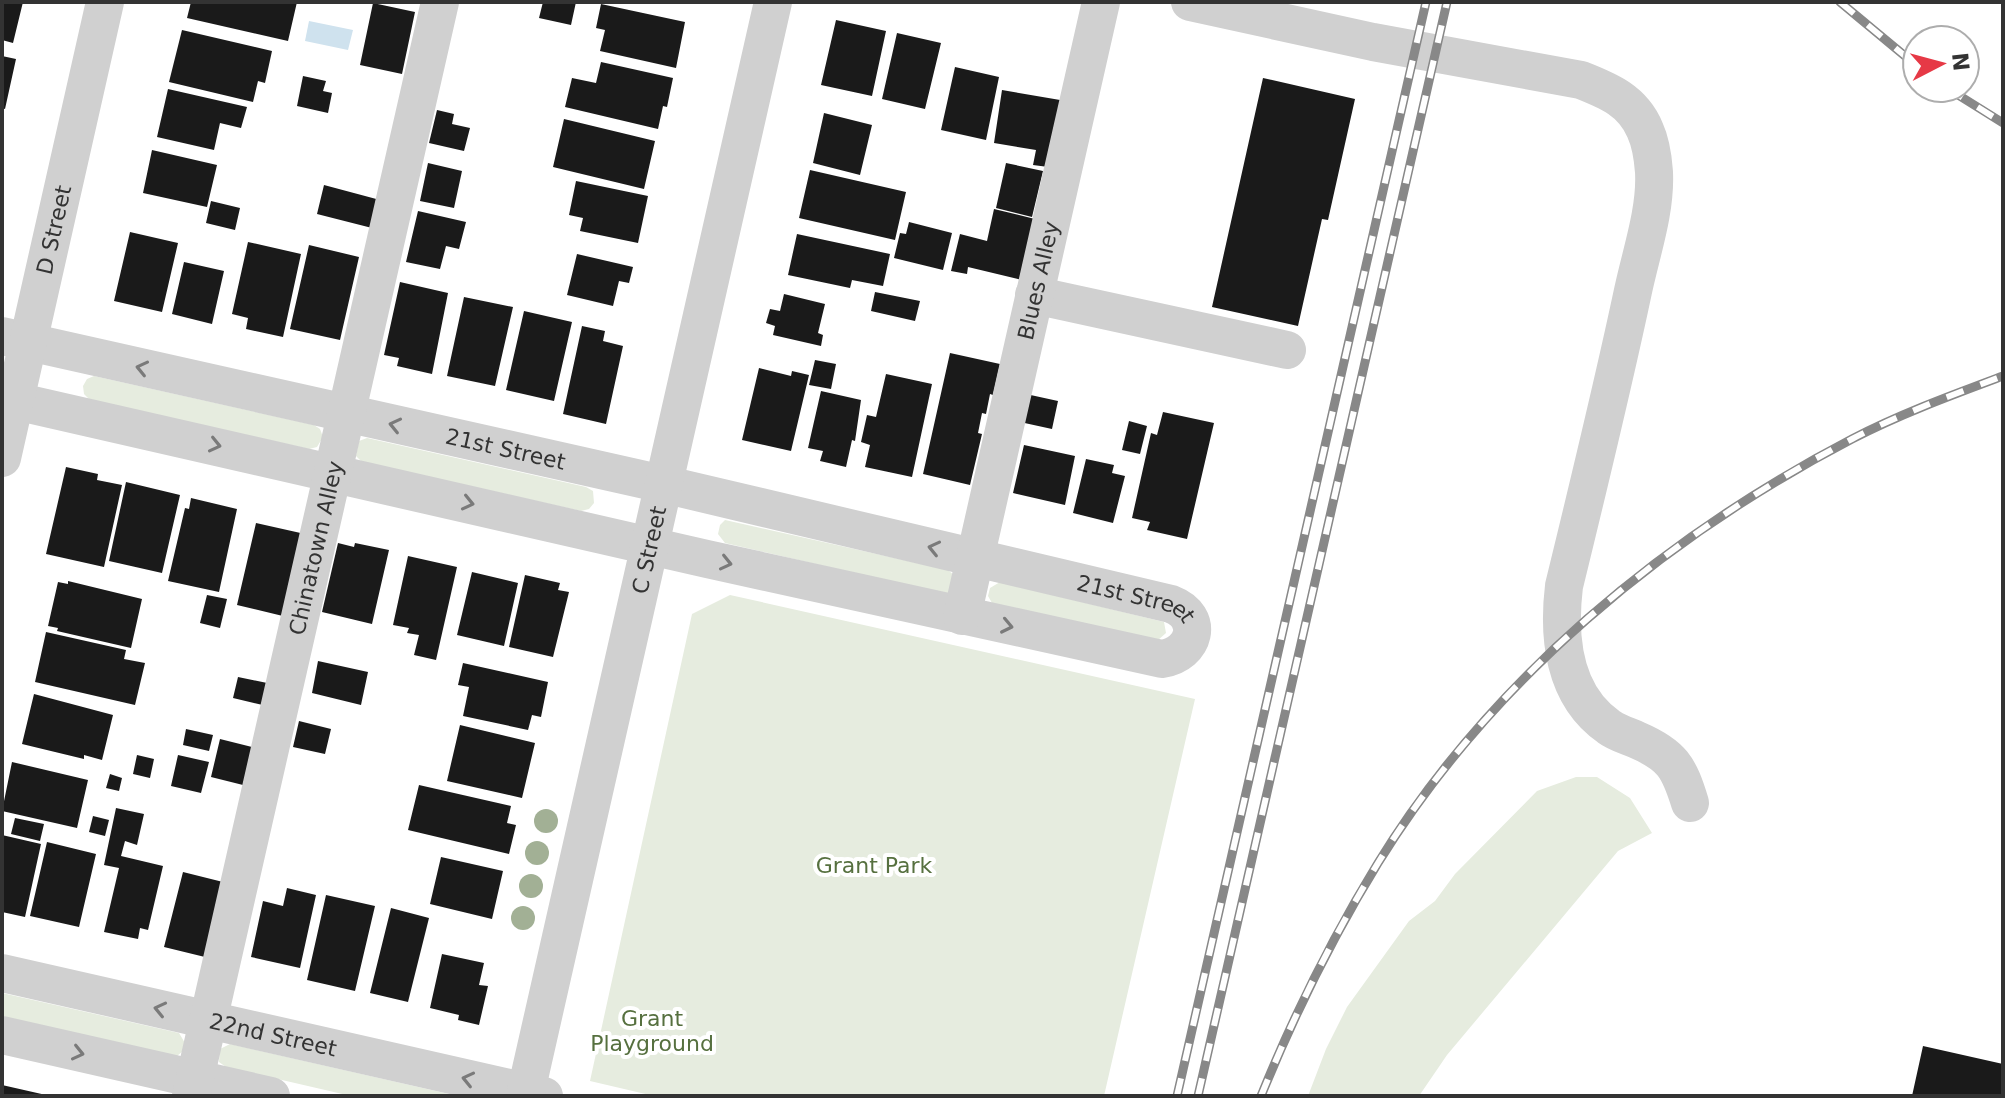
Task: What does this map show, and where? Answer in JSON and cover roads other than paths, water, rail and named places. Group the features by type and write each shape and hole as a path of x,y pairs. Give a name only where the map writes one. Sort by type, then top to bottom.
{"street":[{"name":"D Street","path":"2,458 15,339 105,2"},
{"name":"Chinatown Alley","path":"193,1088 440,2"},
{"name":"C Street","path":"532,1095 663,484 773,2"},
{"name":"Blues Alley","path":"962,616 1101,2"},
{"path":"1190,2 1373,42 1581,80 1608,90 1624,100 1636,114 1646,131 1654,173 1651,207 1564,586 1561,643 1578,690 1594,713 1610,728 1661,750 1682,777 1690,803"},
{"path":"1034,295 1287,350"},
{"name":"21st Street","path":"8,399 1162,659 1181,653 1191,637 1189,618 1176,605 663,484 15,339"},
{"name":"22nd Street","path":"2,973 532,1095"},
{"path":"2,1035 193,1088 271,1096"}],"water":[{"path":"309,21 353,30 348,50 305,41"}],"railway":[{"path":"1177,1096 1426,2"},
{"path":"1198,1096 1447,2"},
{"path":"1840,2 1901,53"},
{"path":"1973,104 2003,123"},
{"path":"1261,1096 1315,977 1378,863 1423,797 1473,734 1528,675 1586,620 1649,568 1714,521 1782,478 1889,421 2003,376"}],"park label":[{"name":"Grant Park","path":"874,865"},
{"name":"Grant Playground","path":"652,1030"}]}
